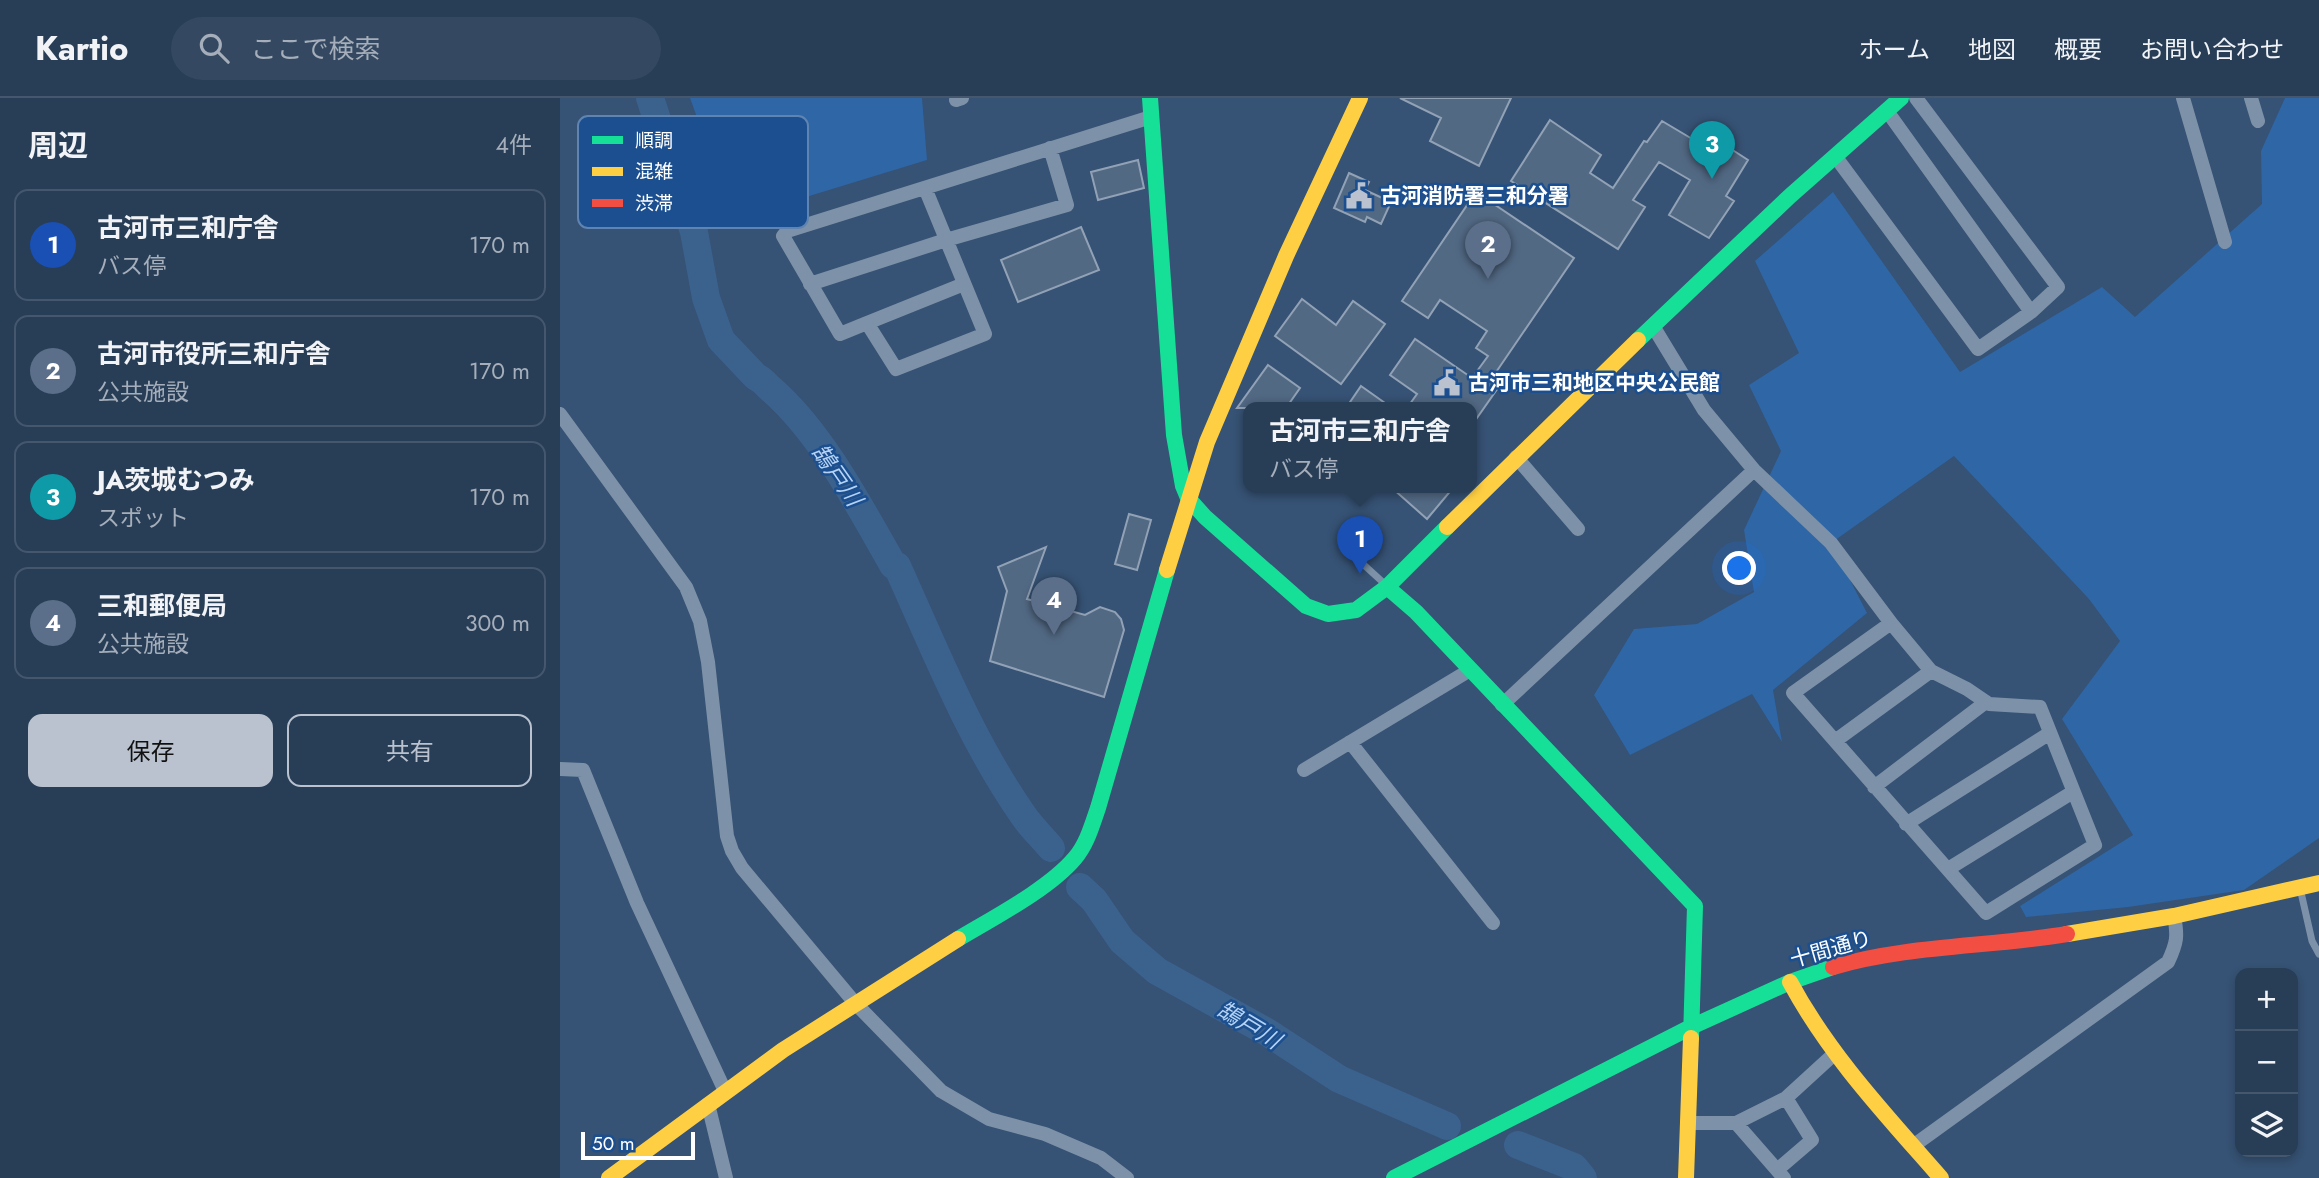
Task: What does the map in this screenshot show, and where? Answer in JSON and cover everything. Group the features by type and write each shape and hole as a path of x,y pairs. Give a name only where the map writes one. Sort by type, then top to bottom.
{"street":[{"path":"1150,98 1174,435 1182,486 1188,498 1218,530 1307,606 1328,614 1356,610 1387,587 1516,457 1653,326 1901,98"},
{"path":"608,1178 725,1091 855,1003 1039,889 1075,859 1087,838 1098,808 1188,498 1207,442 1286,256 1360,98"},
{"path":"1835,156 1978,349 2031,312 2058,287 1916,98"},
{"path":"2183,98 2225,242"},
{"path":"2251,98 2258,121"},
{"path":"1887,111 2031,312"},
{"path":"808,224 1151,117"},
{"path":"810,284 1067,205 1049,148"},
{"path":"867,323 896,369 985,334 925,188"},
{"path":"797,228 787,231 783,236 840,334 964,284"},
{"path":"1653,326 1704,410 1754,470 1831,543 1931,671 1986,702 2040,706 2095,845 1986,913 1793,694 1891,623"},
{"path":"560,414 686,587 701,621 727,836 742,868 855,1003 941,1091 989,1119 1045,1134 1101,1158 1128,1178"},
{"path":"1516,457 1578,529"},
{"path":"1502,705 1754,470"},
{"path":"1387,587 1416,612 1695,906 1686,1178"},
{"path":"1304,770 1470,670"},
{"path":"1835,741 1931,671"},
{"path":"1874,787 1986,702"},
{"path":"1906,824 2050,733"},
{"path":"1350,742 1493,923"},
{"path":"560,769 583,770 637,903 725,1091"},
{"path":"1948,869 2073,792"},
{"name":"十間通り","path":"1394,1178 1690,1027 1790,982 1854,961 2018,942 2174,916 2319,883"},
{"path":"1913,1146 2168,962 2178,934 2174,916"},
{"path":"1790,982 1805,1013 1833,1055 1941,1178"},
{"path":"1687,1123 1736,1123 1786,1098 1833,1055"},
{"path":"1736,1123 1780,1174 1812,1140 1786,1098"},
{"path":"708,1104 726,1178"}],"lane":[{"path":"1352,554 1387,587"},
{"path":"2300,888 2312,941 2319,954"}],"shaded area":[{"path":"690,98 922,98 927,160 808,196 808,116 697,116"},
{"path":"2285,98 2319,98 2319,838 2244,890 2128,907 2026,917 2020,906 2133,835 2062,719 2120,641 2089,599 1954,456 1831,543 1867,613 1773,690 1782,742 1752,694 1630,755 1594,695 1634,629 1697,624 1754,592 1744,530 1781,451 1749,385 1799,353 1755,261 1833,192 1960,372 2102,287 2135,317 2262,204 2261,151"}],"building":[{"path":"1400,98 1511,98 1479,166 1430,141 1441,118"},
{"path":"1550,120 1601,155 1590,173 1613,188 1644,141 1647,142 1662,121 1704,146 1711,136 1748,160 1726,196 1734,201 1709,238 1669,215 1690,180 1659,162 1633,200 1645,207 1618,249 1511,181"},
{"path":"1138,160 1144,188 1098,200 1091,172"},
{"name":"古河消防署三和分署","path":"1349,173 1369,182 1365,190 1391,202 1381,224 1367,217 1365,222 1334,208"},
{"path":"1476,192 1574,258 1490,381 1498,388 1477,418 1477,402 1411,402 1417,394 1390,375 1415,339 1472,378 1488,356 1476,348 1487,331 1440,300 1428,318 1402,301"},
{"path":"1081,227 1099,270 1018,302 1001,260"},
{"path":"1302,299 1336,325 1353,301 1385,324 1341,384 1275,336"},
{"path":"1268,365 1300,388 1290,402 1243,402 1243,408 1237,408"},
{"path":"1361,386 1384,402 1350,402"},
{"path":"1398,493 1449,493 1427,519"},
{"path":"1129,514 1151,520 1137,570 1115,564"},
{"path":"1046,547 1027,599 1085,615 1100,607 1115,612 1121,619 1124,630 1104,697 990,661 1007,591 998,567"}],"waterway":[{"name":"鵠戸川","path":"650,98 656,116"},
{"name":"鵠戸川","path":"693,228 706,298 721,340 790,408 839,472 893,565 897,566 954,694 986,756 1029,824 1051,848"},
{"name":"鵠戸川","path":"1080,887 1094,900 1122,941 1157,971 1267,1032 1339,1079 1447,1126"},
{"name":"鵠戸川","path":"1518,1145 1574,1167 1583,1178"}],"traffic: fast":[{"path":"1150,98 1174,435 1183,486 1188,498 1205,517 1306,606 1328,614 1356,610 1387,587 1447,527"},
{"path":"1638,340 1790,196 1901,98"},
{"path":"958,939 1051,881 1083,847 1098,808 1167,570"},
{"path":"1387,587 1416,612 1695,906 1691,1038"},
{"path":"1394,1178 1691,1027 1790,982 1833,967"}],"traffic: slow":[{"path":"1167,570 1207,442 1286,256 1360,98"},
{"path":"1447,527 1638,340"},
{"path":"2067,934 2174,916 2319,883"},
{"path":"609,1178 783,1050 958,939"},
{"path":"1790,982 1841,1060 1941,1178"},
{"path":"1686,1178 1691,1038"}],"traffic: jam":[{"path":"1833,967 1890,954 2067,934"}],"place":[{"name":"JA茨城むつみ","path":"1712,179"},
{"name":"古河消防署三和分署","path":"1359,196"},
{"name":"古河市役所三和庁舎","path":"1488,279"},
{"name":"古河市三和地区中央公民館","path":"1447,383"},
{"name":"古河市三和庁舎","path":"1360,574"},
{"name":"三和郵便局","path":"1054,635"}]}
